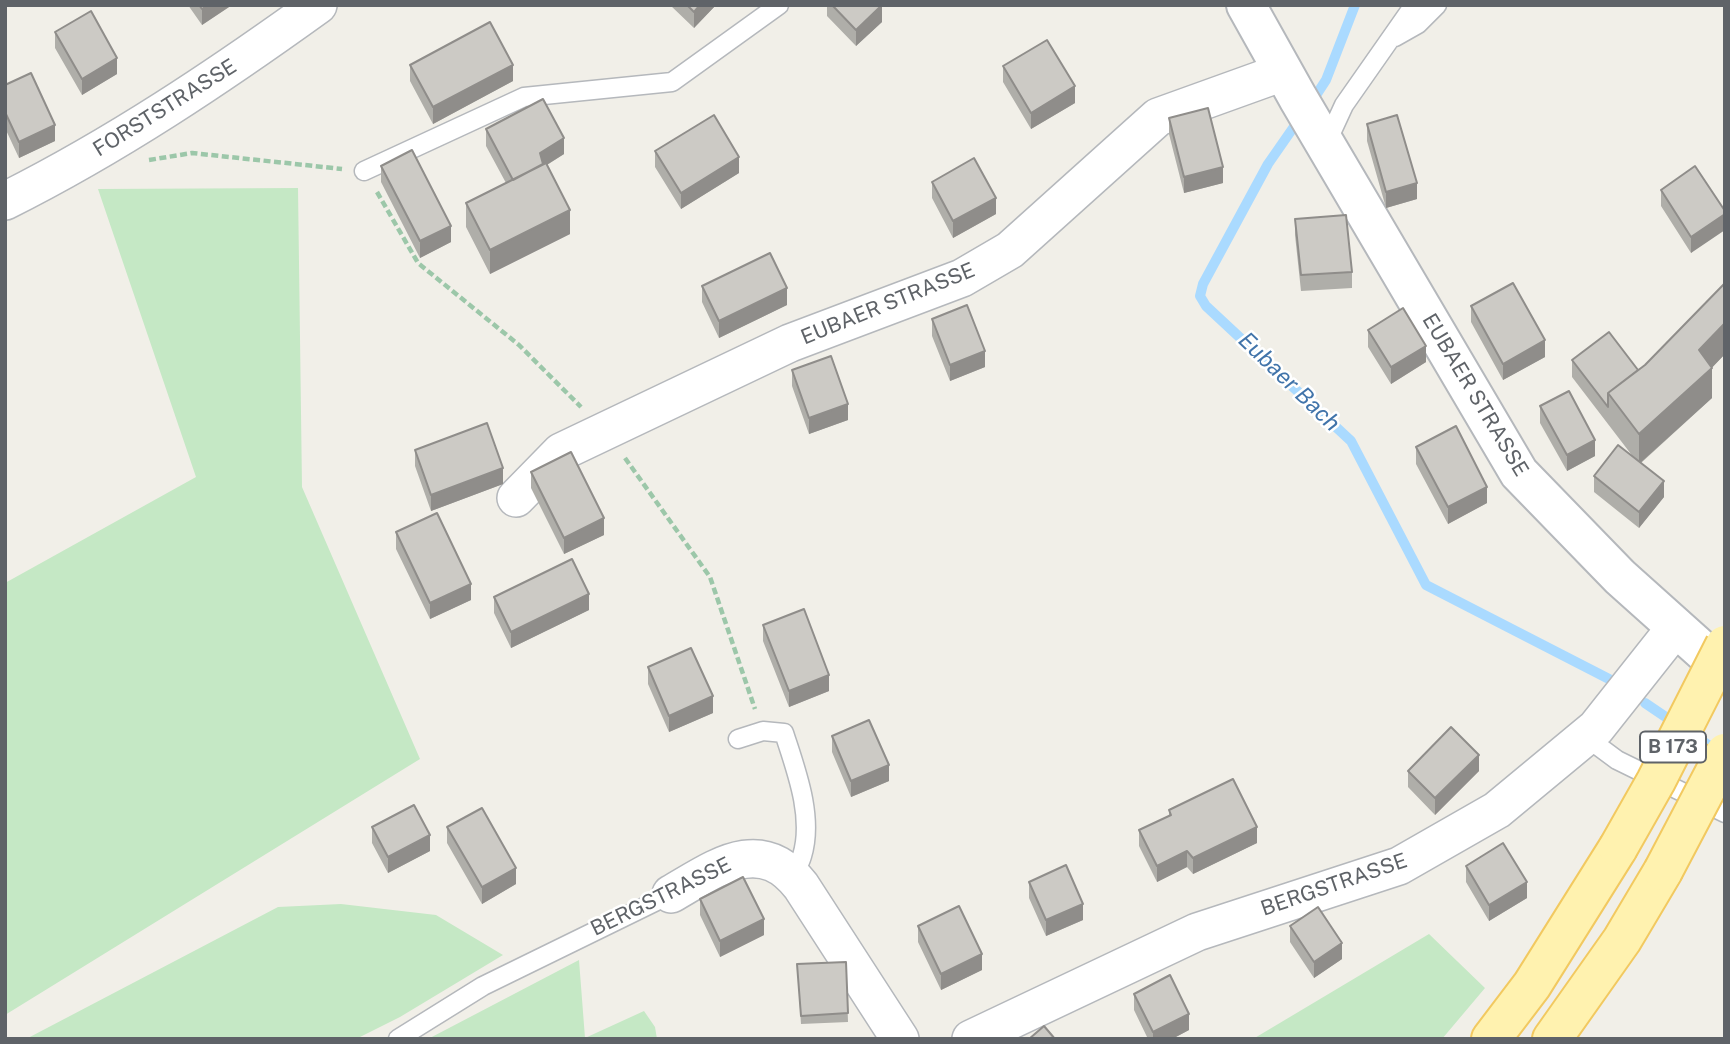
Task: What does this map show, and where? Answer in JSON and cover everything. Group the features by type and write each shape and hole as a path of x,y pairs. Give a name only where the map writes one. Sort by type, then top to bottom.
{"main road":[{"name":"B 173","path":"1491,1039 1532,985 1618,848 1725,645"},
{"name":"B 173","path":"1552,1039 1622,940 1663,871 1725,753"}],"street":[{"name":"FORSTSTRASSE","path":"5,201 101,149 239,62 318,5"},
{"name":"EUBAER STRASSE","path":"1246,5 1519,473 1620,577 1725,670"},
{"name":"EUBAER STRASSE","path":"516,498 561,452 790,342 962,278 1010,250 1158,117 1306,111"},
{"name":"BERGSTRASSE","path":"971,1039 1197,932 1399,866 1497,810 1596,728 1676,627"},
{"name":"BERGSTRASSE","path":"671,894 720,865 740,859 759,859 775,864 793,876 900,1039"}],"lane":[{"path":"364,171 524,97 672,82 779,5"},
{"path":"1306,111 1345,106 1414,5"},
{"path":"1391,40 1418,24 1437,5"},
{"path":"738,739 763,731 784,733 802,790 806,837 802,856 793,876"},
{"path":"1586,737 1617,760 1725,813"},
{"name":"BERGSTRASSE","path":"398,1039 483,986 671,894"}],"path":[{"path":"101,149 152,161 192,153 364,171"}],"green space":[{"path":"298,188 302,487 420,759 5,1015 5,583 196,477 98,189"},
{"path":"341,904 436,915 503,955 400,1017 356,1039 26,1039 278,907"},
{"path":"1429,934 1485,988 1442,1039 1253,1039"},
{"path":"579,960 585,1038 644,1011 655,1027 657,1039 428,1039"}],"building":[{"path":"687,5 700,5 694,12"},
{"path":"832,5 882,5 856,30"},
{"path":"91,11 117,58 82,79 55,32"},
{"path":"490,22 513,65 433,107 410,65"},
{"path":"1047,40 1075,86 1031,113 1003,66"},
{"path":"31,73 55,125 19,142 5,112 5,85"},
{"path":"543,99 564,138 540,153 543,164 513,180 486,129"},
{"path":"1208,108 1223,167 1184,177 1169,118"},
{"path":"714,115 739,157 681,193 655,151"},
{"path":"1397,115 1417,183 1386,192 1367,124"},
{"path":"412,150 451,226 420,241 381,166"},
{"path":"974,158 996,198 953,221 932,182"},
{"path":"546,163 570,210 490,250 466,203"},
{"path":"1695,166 1725,214 1691,237 1661,190"},
{"path":"1346,215 1352,272 1301,275 1295,219"},
{"path":"770,253 787,288 719,321 702,286"},
{"path":"1513,283 1545,340 1503,364 1471,306"},
{"path":"1725,283 1725,323 1699,350 1712,368 1639,434 1608,393 1645,365"},
{"path":"967,305 985,351 950,365 932,319"},
{"path":"1403,308 1426,346 1391,367 1368,330"},
{"path":"1609,332 1638,370 1608,393 1608,407 1572,360"},
{"path":"831,356 848,404 809,418 792,370"},
{"path":"1569,391 1595,440 1567,455 1540,406"},
{"path":"487,423 503,468 431,495 415,450"},
{"path":"1456,426 1487,487 1448,507 1416,447"},
{"path":"1618,445 1664,481 1639,512 1594,476"},
{"path":"571,452 604,518 564,538 531,472"},
{"path":"437,513 471,584 430,603 396,532"},
{"path":"572,559 589,594 511,632 494,597"},
{"path":"804,609 829,675 789,691 763,625"},
{"path":"691,648 713,696 669,716 648,667"},
{"path":"869,720 889,765 851,781 832,736"},
{"path":"1451,727 1479,755 1435,798 1408,771"},
{"path":"1233,779 1257,827 1193,858 1187,851 1157,866 1139,830 1171,815 1169,810"},
{"path":"414,805 430,835 388,857 372,827"},
{"path":"482,808 516,868 482,887 447,827"},
{"path":"1503,843 1527,882 1489,905 1466,866"},
{"path":"1066,865 1083,904 1046,920 1029,882"},
{"path":"743,877 764,919 720,941 700,899"},
{"path":"959,906 982,954 941,974 918,926"},
{"path":"1318,907 1342,943 1314,962 1290,926"},
{"path":"846,962 848,1013 801,1016 797,964"},
{"path":"1170,975 1189,1014 1153,1032 1134,994"},
{"path":"1044,1026 1055,1039 1029,1039"}],"waterway":[{"name":"Eubaer Bach","path":"1311,103 1326,80 1355,5"},
{"name":"Eubaer Bach","path":"1300,118 1268,164 1203,284 1200,296 1206,306 1351,441 1426,585 1609,679"},
{"name":"Eubaer Bach","path":"1645,703 1676,724"},
{"name":"Eubaer Bach","path":"1689,732 1717,751"}]}
